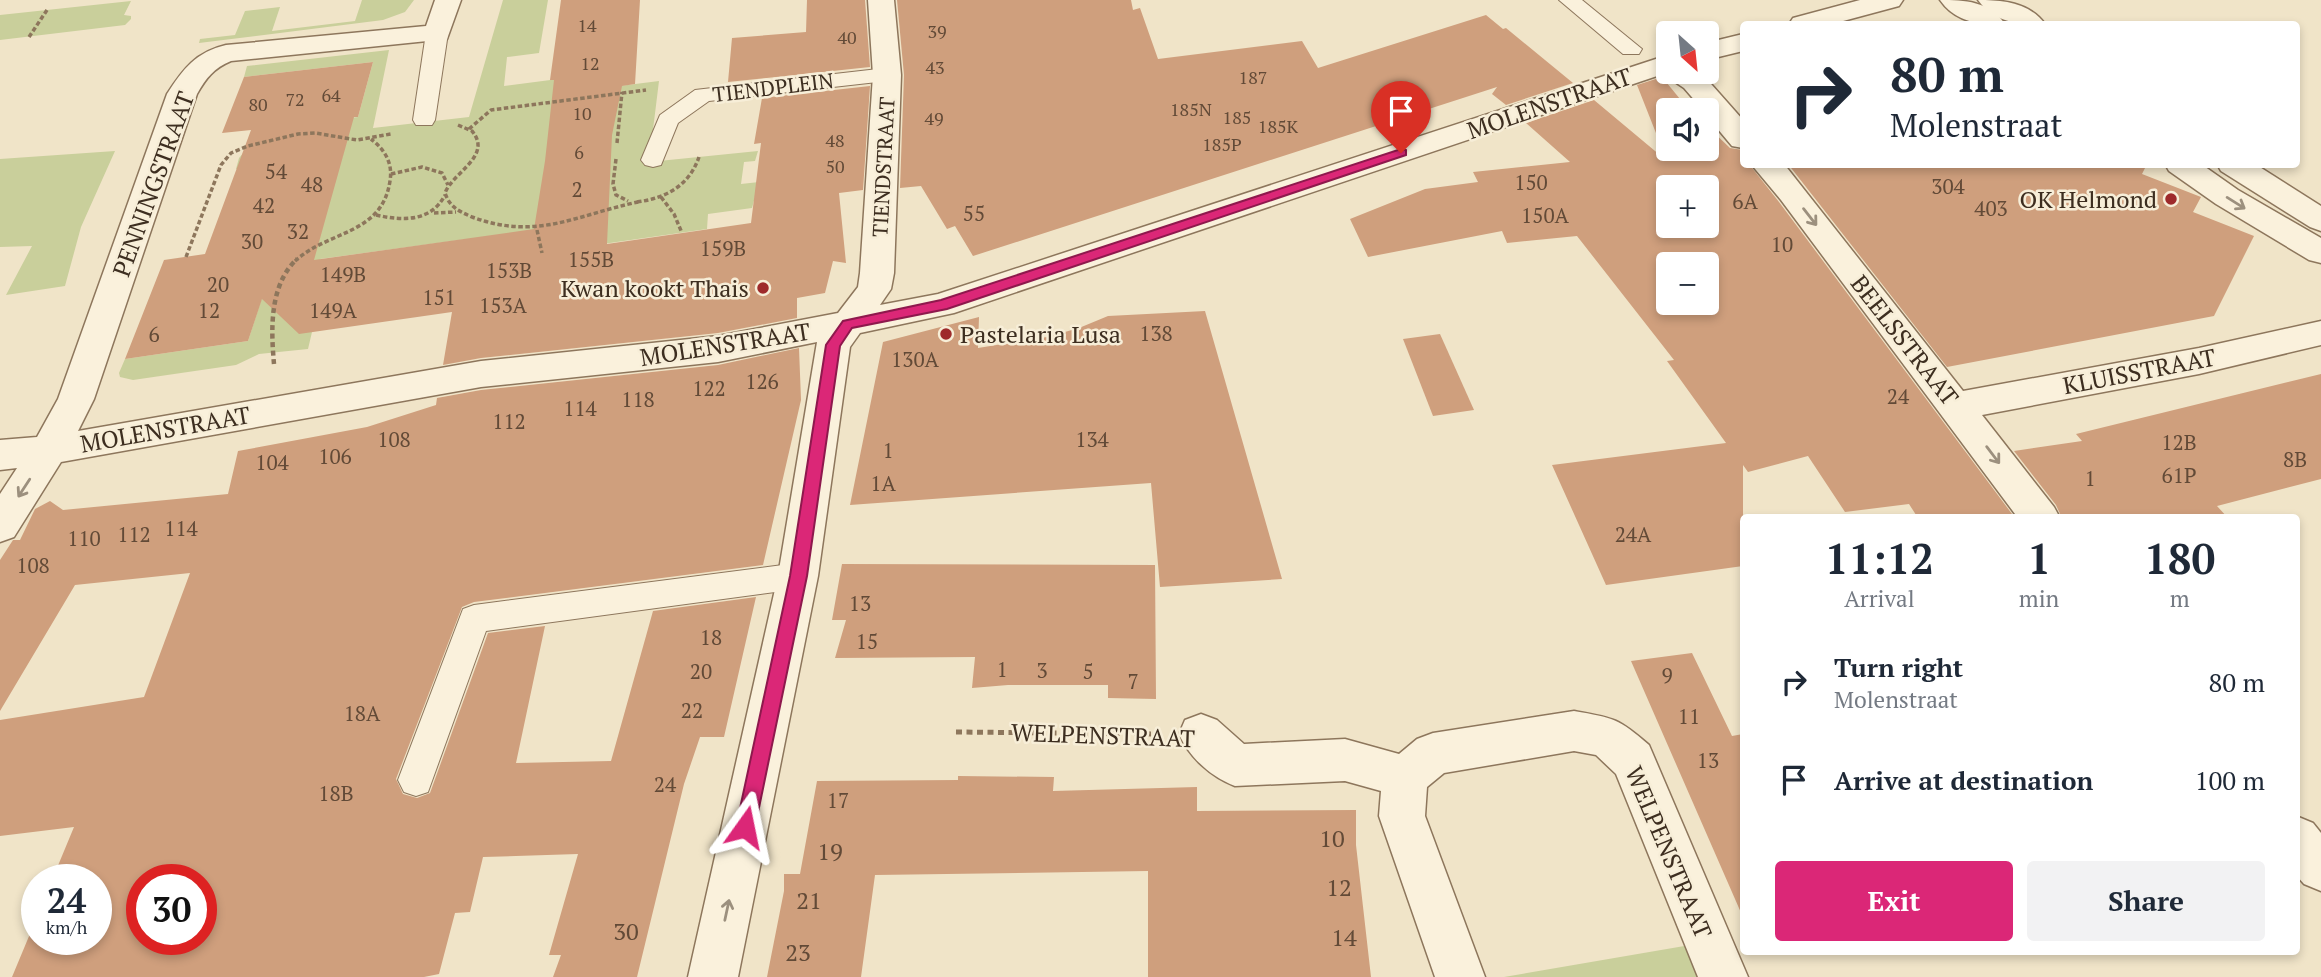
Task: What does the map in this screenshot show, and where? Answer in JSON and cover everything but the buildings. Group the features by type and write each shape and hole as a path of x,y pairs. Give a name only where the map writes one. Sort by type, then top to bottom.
{"street":[{"path":"437,33 448,0"},
{"name":"TIENDSTRAAT","path":"713,977 799,576 833,345 874,289 877,273 887,75 881,0"},
{"path":"1814,21 1890,0"},
{"path":"1953,0 1986,21"},
{"path":"1992,0 2026,21"},
{"name":"PENNINGSTRAAT","path":"0,526 49,450 81,386 182,94 199,66 210,58 226,53 437,33"},
{"path":"1719,48 1740,43"},
{"name":"MOLENSTRAAT","path":"0,455 49,450 481,374 718,349 942,305 1656,70"},
{"path":"1696,84 1740,136"},
{"name":"BEELSSTRAAT","path":"1770,168 1792,193 2037,514"},
{"path":"2186,168 2227,197 2321,252"},
{"path":"2238,168 2321,220"},
{"name":"KLUISSTRAAT","path":"1956,407 2199,361 2321,333"},
{"name":"WELPENSTRAAT","path":"1200,734 1235,765 1345,760 1405,778 1433,754 1574,731 1608,737 1633,760 1723,977"},
{"path":"1405,778 1402,816 1460,977"},
{"path":"2300,844 2321,868"}],"lane":[{"path":"1569,0 1631,49"},
{"path":"424,120 437,33"},
{"name":"TIENDPLEIN","path":"653,160 668,120 699,98 887,75"},
{"path":"416,780 474,619 799,576"}],"path":[{"path":"29,37 47,10"},
{"path":"469,129 491,110 622,92 687,87 699,98"},
{"path":"421,216 438,208 448,186 479,152 475,133 453,124"},
{"path":"187,257 221,165 231,153 298,134 371,139 394,133"},
{"path":"274,364 273,323 281,284 290,266 299,257 356,229 376,215 384,205 391,174 386,154 380,145 371,139"},
{"path":"391,174 422,167 442,173 448,186"},
{"path":"445,194 453,208 489,223 537,230 638,202"},
{"path":"660,197 674,214 682,233"},
{"path":"376,215 403,219 443,211 464,213"},
{"path":"537,230 542,253"},
{"name":"WELPENSTRAAT","path":"956,732 1200,734"}],"green space":[{"path":"362,0 414,0 405,12 383,20 199,43 200,39 235,35 245,11 280,7 272,31 355,21"},
{"path":"503,0 548,0 539,53 507,57 504,86 589,75 588,90 659,81 649,162 758,151 755,161 744,162 741,184 759,182 752,208 708,214 707,229 554,251 467,239 320,259 298,332 312,332 308,349 259,354 236,365 133,380 120,377 125,359 248,341 279,245 343,156 236,169 239,158 245,151 311,122 358,117 373,62 244,77 247,66 389,50 373,128 469,117"},
{"path":"131,1 124,15 131,16 131,19 125,25 0,40 0,15"},
{"path":"115,151 81,227 65,286 6,295 32,246 0,247 0,159"},
{"path":"1696,944 1710,977 1504,977"}],"place":[{"name":"OK Helmond","path":"2171,199"},
{"name":"Kwan kookt Thais","path":"763,288"},
{"name":"Pastelaria Lusa","path":"946,334"}],"route":[{"path":"745,827 799,576 825,415 833,345 848,324 942,305 1401,153"}]}
